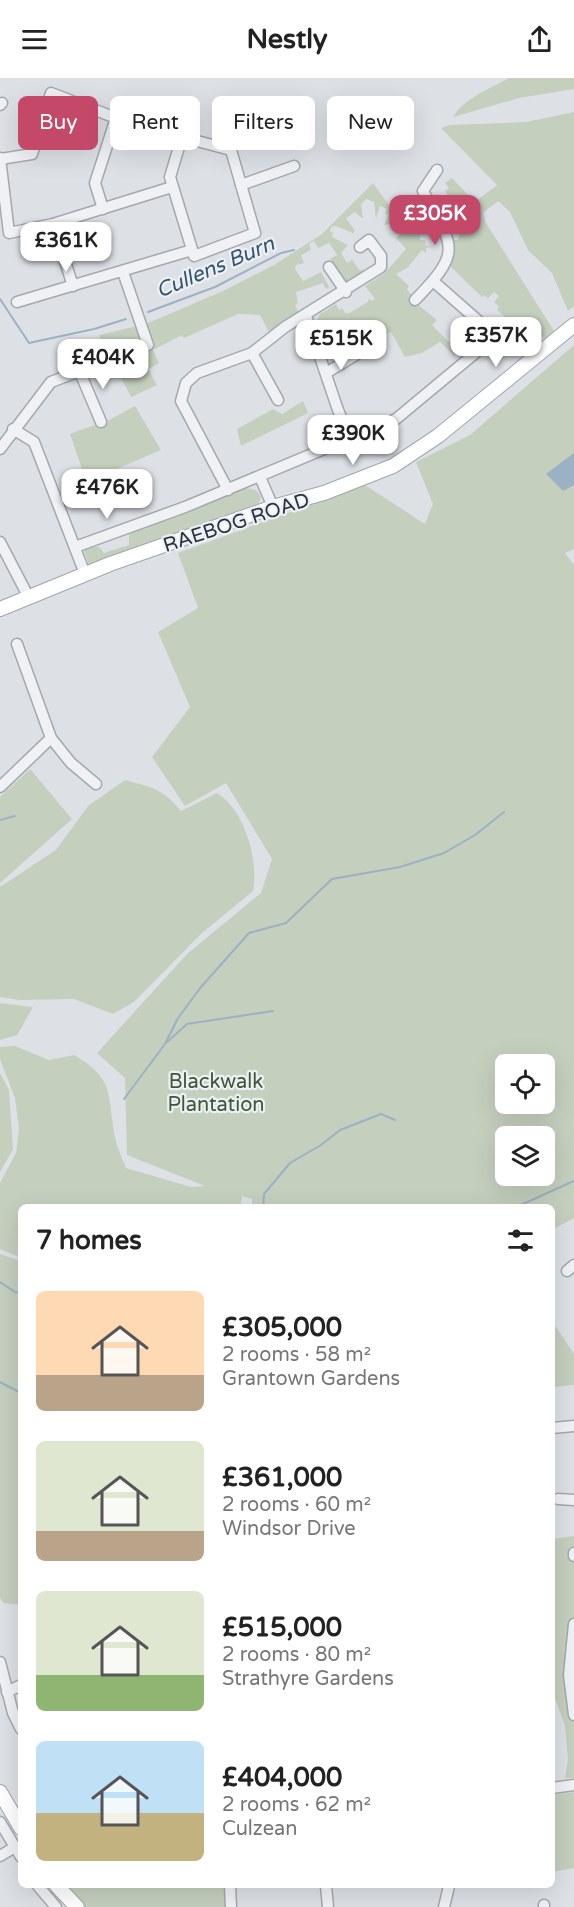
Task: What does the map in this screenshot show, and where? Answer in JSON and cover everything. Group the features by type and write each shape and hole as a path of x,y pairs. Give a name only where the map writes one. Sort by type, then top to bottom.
{"main road":[{"name":"RAEBOG ROAD","path":"0,609 85,574 273,507 372,476 408,457 574,325"},
{"path":"0,1792 18,1822"},
{"path":"59,1888 77,1907"}],"street":[{"path":"103,209 95,183 116,118 51,93 32,154 0,159 9,233 53,224 103,209 172,187"},
{"path":"182,137 231,150 241,185 255,233 194,256 170,177 182,137"},
{"path":"241,185 294,166"},
{"path":"415,300 447,262 450,240 423,191 437,170"},
{"path":"53,224 73,286"},
{"path":"228,490 181,400 186,383 197,373 252,353 276,333 346,292 381,267 381,256 368,240"},
{"path":"17,302 192,250"},
{"path":"329,267 346,292"},
{"path":"0,449 51,382 148,345 123,272"},
{"path":"433,281 492,333 514,347 524,337"},
{"path":"306,316 349,436"},
{"path":"75,547 228,490 349,436 396,419 479,350 492,333"},
{"path":"326,373 364,350"},
{"path":"252,353 278,400"},
{"path":"79,370 101,422"},
{"path":"13,429 24,433 34,442 85,574"},
{"path":"260,477 273,507"},
{"path":"0,542 28,596"},
{"path":"17,644 51,738 71,762 96,784"},
{"path":"0,787 51,738"},
{"path":"555,1428 574,1426"},
{"path":"558,1498 574,1500"},
{"path":"574,1624 569,1675 574,1715"},
{"path":"0,1662 7,1692 18,1721"},
{"path":"7,1692 18,1686"},
{"path":"555,1788 574,1785"},
{"path":"0,1822 18,1852"},
{"path":"0,1856 15,1846"},
{"path":"40,1888 53,1906"},
{"path":"230,1888 231,1907"},
{"path":"326,1888 328,1907"},
{"path":"444,1907 449,1888"}],"green space":[{"path":"509,78 574,78 574,89 519,98 453,117 470,99"},
{"path":"574,112 574,306 568,311 552,273 528,250 510,212 498,201 483,213 486,223 554,331 545,339 530,324 522,332 518,328 521,324 513,317 510,321 497,310 499,307 494,302 499,296 494,292 488,298 484,295 482,297 449,265 454,240 458,240 462,223 453,220 461,214 445,191 449,188 445,183 452,178 475,202 497,185 441,128 450,125 526,122"},
{"path":"373,183 396,215 407,210 422,229 427,229 427,234 420,236 420,240 425,240 426,246 434,246 426,248 426,253 422,250 407,268 396,274 409,286 407,289 418,305 437,320 432,325 449,342 474,345 467,352 462,349 454,355 440,342 422,353 405,357 391,332 364,344 359,333 352,336 349,329 329,323 319,328 316,323 320,314 336,304 339,310 342,308 345,313 349,313 368,302 369,298 371,301 375,299 365,286 386,272 406,249 396,238 400,234 391,224 384,225 388,215 385,213 387,209 380,206 376,219 374,202 366,199 361,204 363,219 355,212 346,218 355,231 353,233 336,226 331,227 330,231 333,233 332,237 348,245 341,253 347,263 352,260 360,271 362,269 364,272 349,282 345,281 330,259 337,255 329,243 318,248 314,241 309,244 311,250 301,255 304,263 296,265 295,269 303,281 321,272 329,287 326,289 323,283 296,292 298,303 295,305 299,313 269,332 260,315 238,314 184,338 182,335 153,350 159,363 148,369 157,385 131,397 99,335 146,324 223,291 274,265 322,234"},
{"name":"Blackwalk Plantation","path":"574,345 574,549 565,553 574,565 574,1218 555,1228 555,1204 252,1204 252,1199 242,1196 241,1204 18,1204 18,1257 0,1249 0,1183 16,1153 19,1129 15,1098 0,1059 0,1047 15,1046 49,1060 74,1055 97,1072 103,1081 110,1099 116,1141 126,1168 191,1187 205,1186 127,1155 125,1078 97,1053 187,954 261,893 272,859 226,783 185,806 152,757 190,707 158,632 198,608 178,553 365,485 425,524 433,504 416,462 470,435"},
{"path":"303,401 308,413 241,446 237,429 273,409 282,414"},
{"path":"135,406 161,450 105,474 111,494 93,501 70,434 111,419"},
{"path":"245,488 256,490 261,497 258,505 251,509 89,565 84,551 89,546 99,547 104,553 129,545 129,535 136,529"},
{"path":"30,769 72,819 0,883 0,797"},
{"path":"125,780 162,793 181,811 217,793 227,801 235,811 248,837 254,865 253,891 202,933 134,1002 113,1014 74,999 20,1000 0,997 0,887 56,850 88,806"},
{"path":"0,1003 33,1007 17,1035 0,1040"},
{"path":"0,1073 9,1090 13,1149 0,1172"},
{"path":"0,1254 18,1260 18,1605 4,1603 0,1598"},
{"path":"555,1326 574,1354 574,1385 555,1387"},
{"path":"574,1536 574,1778 565,1778 568,1759 565,1726 555,1698 555,1539"},
{"path":"574,1792 574,1868 555,1871 555,1795"},
{"path":"65,1888 225,1888 225,1907 84,1907"}],"water":[{"path":"574,453 574,485 563,491 546,474"}],"waterway":[{"name":"Cullens Burn","path":"148,312 215,287 281,253 294,250"},
{"name":"Cullens Burn","path":"0,299 29,343 94,329 126,319"},
{"path":"124,1099 165,1044 178,1018 201,987 249,933 286,923 332,879 400,867 444,853 475,835 504,812"},
{"path":"0,820 15,816"},
{"path":"167,1042 187,1024 273,1011"},
{"path":"263,1204 264,1194 290,1163 321,1145 340,1130 381,1114 395,1120"},
{"path":"523,1204 574,1181"},
{"path":"0,1282 18,1292"},
{"path":"0,1382 18,1391"}]}
